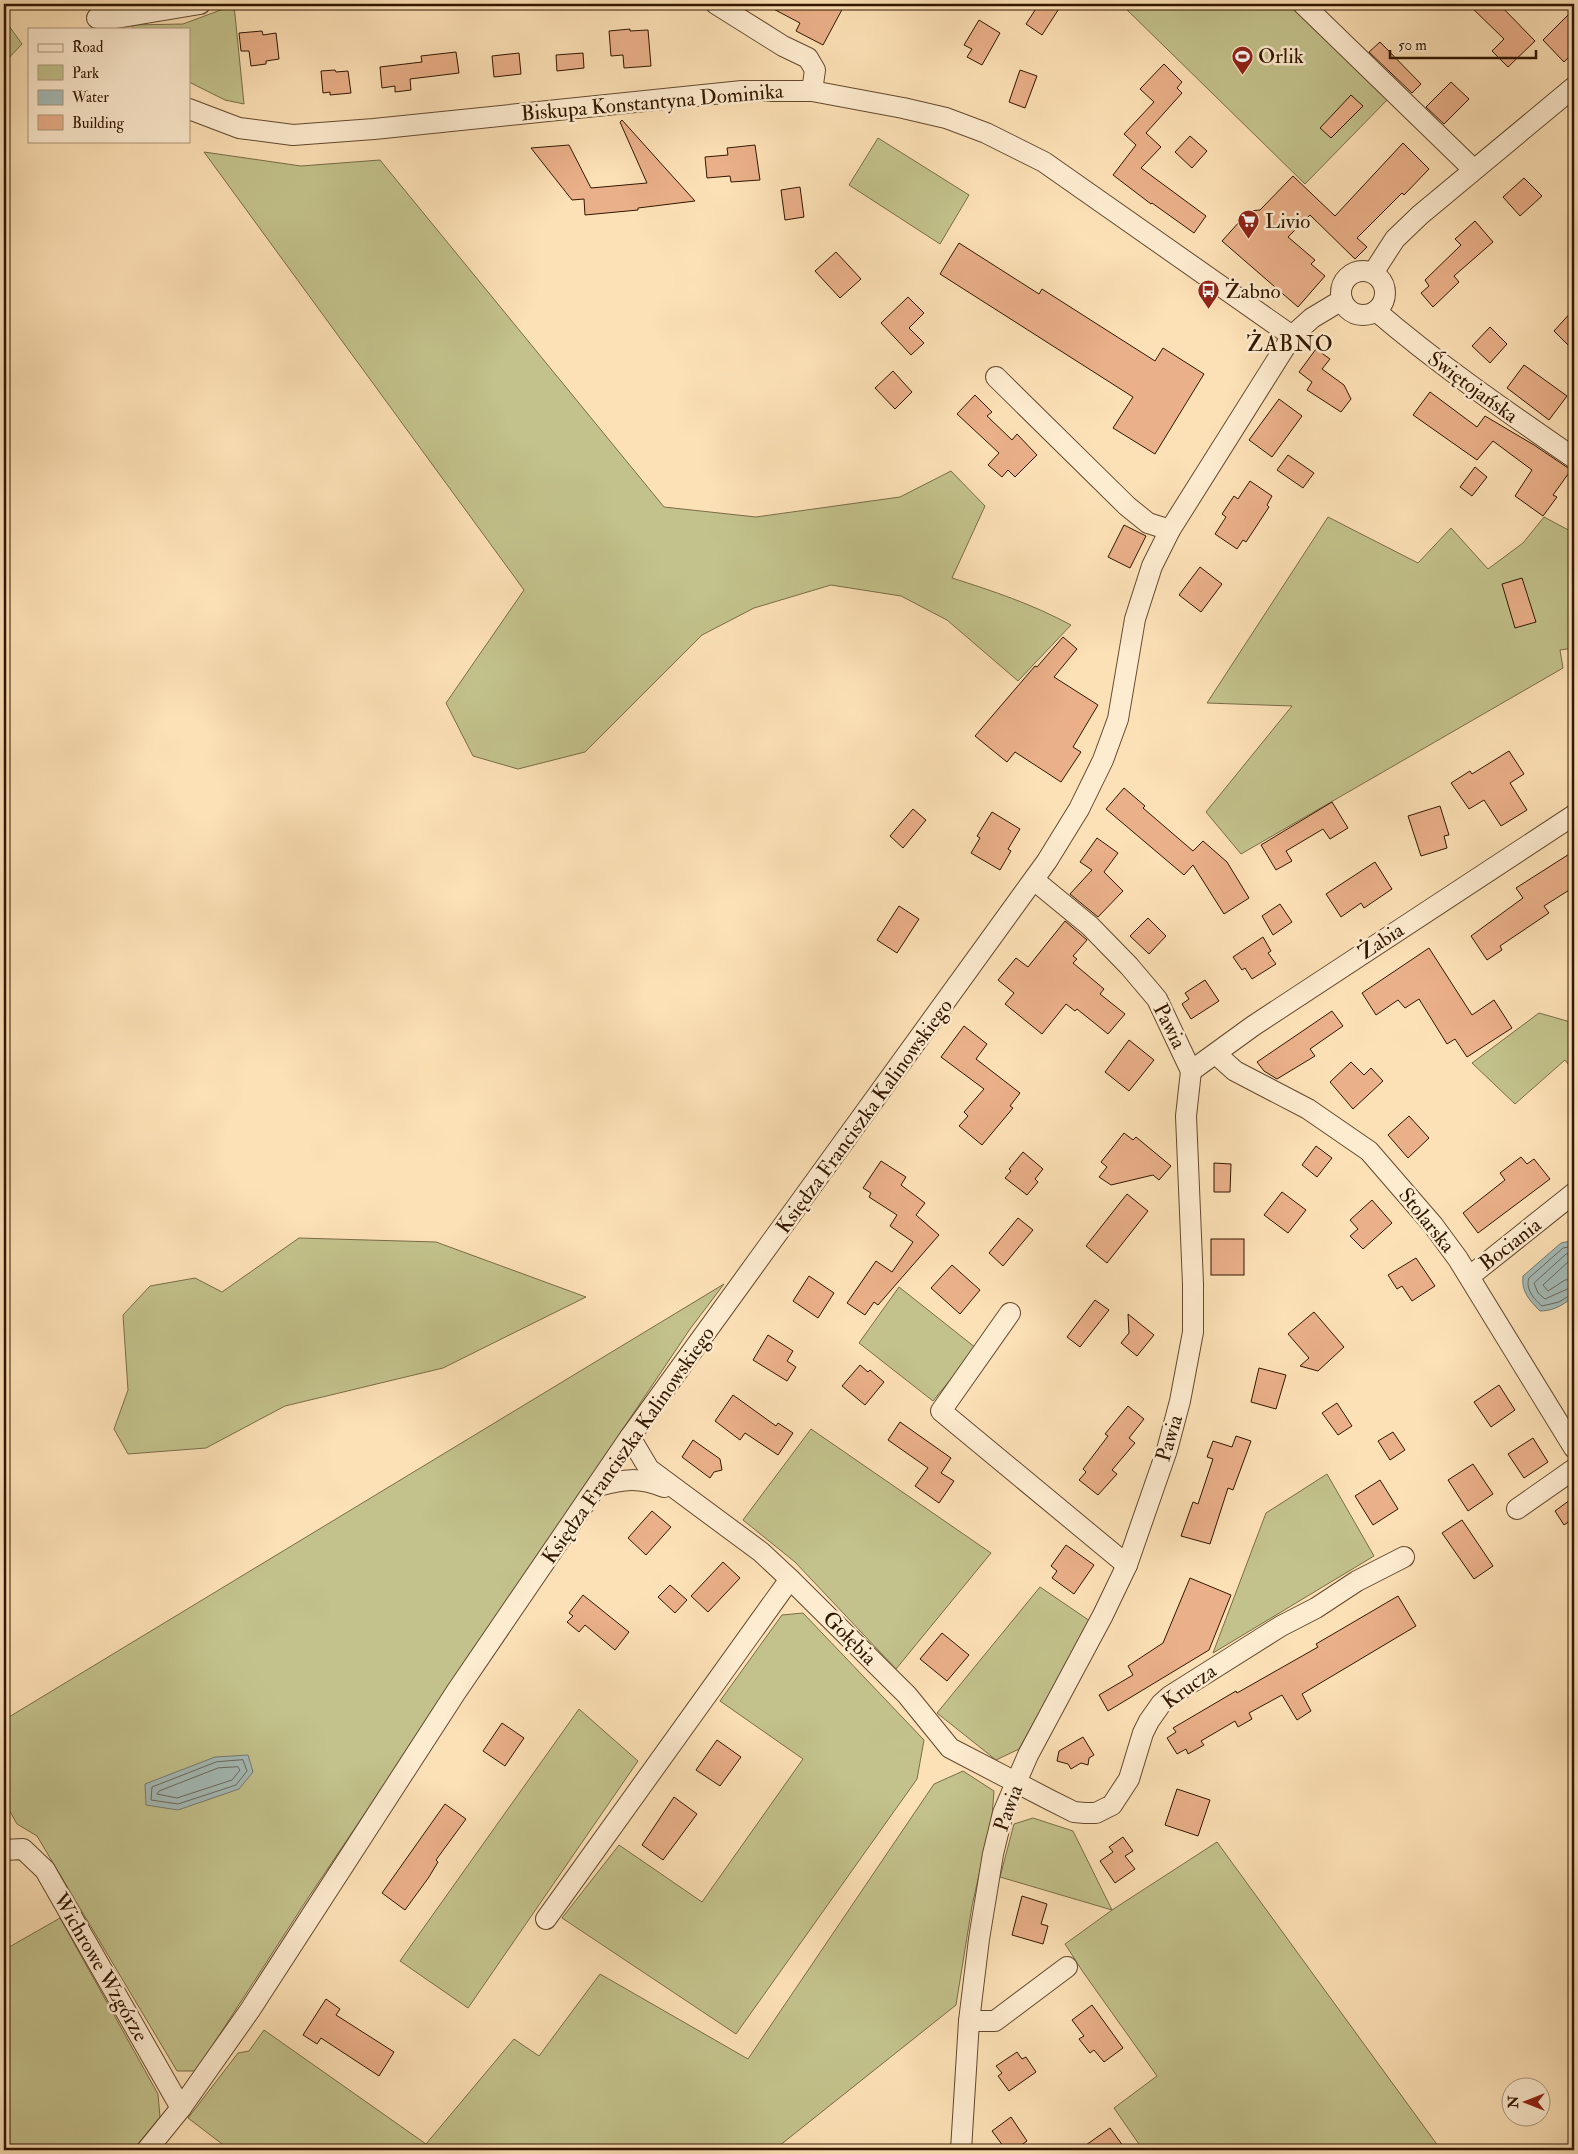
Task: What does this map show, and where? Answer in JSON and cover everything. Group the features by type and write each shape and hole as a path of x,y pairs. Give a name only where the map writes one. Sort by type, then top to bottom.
{"street":[{"path":"97,17 116,18 200,4"},
{"path":"716,4 783,46 808,58 815,70 812,91"},
{"path":"1303,4 1473,170"},
{"path":"1373,273 1395,239 1420,214 1518,136 1574,87"},
{"name":"Biskupa Konstantyna Dominika","path":"190,110 239,128 293,135 374,129 742,91 812,91 903,108 937,116 1008,142 1044,162 1292,336"},
{"path":"1360,270 1373,273 1382,280 1385,291 1383,302 1376,311 1367,315 1356,314 1347,309 1342,300 1341,287 1348,276 1360,270"},
{"name":"Księdza Franciszka Kalinowskiego","path":"147,2150 181,2108 250,2010 456,1692 630,1437 1034,880 1079,809 1103,760 1118,719 1135,619 1152,566 1170,530 1292,336 1312,318 1342,300"},
{"name":"Świętojańska","path":"1376,311 1431,357 1574,458"},
{"path":"996,377 1127,506 1148,523 1170,530"},
{"name":"Żabia","path":"1191,1071 1253,1026 1574,815"},
{"name":"Pawia","path":"962,2150 969,2021 978,1939 992,1854 1003,1813 1033,1747 1103,1615 1127,1565 1167,1450 1180,1401 1193,1332 1193,1284 1186,1116 1191,1071 1157,999 1129,966 1090,926 1034,880"},
{"name":"Stolarska","path":"1216,1054 1234,1071 1308,1110 1369,1151 1433,1225 1470,1276 1574,1448"},
{"name":"Bociania","path":"1470,1276 1574,1193"},
{"path":"1010,1313 941,1411 1127,1565"},
{"name":"Gołębia","path":"630,1437 649,1469 761,1552 907,1695 950,1748 996,1774 1017,1782"},
{"path":"1517,1509 1574,1469"},
{"name":"Gołębia","path":"598,1486 617,1480 644,1479 681,1493"},
{"name":"Krucza","path":"1017,1782 1074,1812 1096,1813 1104,1810 1112,1805 1124,1790 1143,1733 1156,1710 1170,1696 1281,1626 1316,1608 1357,1581 1404,1558"},
{"path":"546,1919 790,1579"},
{"name":"Wichrowe Wzgórze","path":"4,1850 23,1849 45,1870 181,2108"},
{"path":"969,2021 994,2021 1067,1967"}],"green space":[{"path":"1121,4 1293,4 1388,99 1305,184"},
{"path":"234,5 244,104 225,100 190,82 190,28 133,28 131,25 183,24"},
{"path":"4,19 22,44 4,63"},
{"path":"878,138 969,195 940,244 849,185"},
{"path":"204,152 301,166 380,160 664,507 756,517 900,497 951,471 985,506 952,578 1027,604 1071,625 1018,681 947,620 901,596 831,585 754,608 702,635 585,752 518,769 473,756 446,703 524,590"},
{"path":"1328,517 1418,563 1451,528 1488,569 1523,543 1544,517 1574,533 1574,648 1560,650 1563,668 1241,854 1206,812 1292,706 1207,703"},
{"path":"1539,1013 1574,1023 1574,1072 1565,1060 1515,1104 1472,1063"},
{"path":"299,1238 436,1242 586,1297 443,1368 285,1406 206,1448 128,1454 114,1429 128,1390 123,1315 150,1286 195,1278 222,1292"},
{"path":"724,1284 690,1329 308,1898 196,2071 177,2071 37,1836 17,1824 4,1801 4,1720"},
{"path":"899,1287 976,1348 933,1401 859,1343"},
{"path":"811,1429 991,1553 896,1669 795,1562 743,1520"},
{"path":"1327,1474 1374,1556 1213,1653 1266,1513"},
{"path":"1040,1587 1090,1621 1019,1749 996,1760 937,1713"},
{"path":"803,1613 924,1740 917,1779 736,2034 562,1918 619,1845 702,1902 803,1759 720,1701 782,1615"},
{"path":"579,1709 638,1761 468,2008 400,1961"},
{"path":"963,1771 994,1791 992,1816 972,1906 956,2005 774,2150 230,2150 188,2118 238,2053 249,2051 264,2030 426,2144 514,2039 539,2056 600,1974 748,2059 934,1784"},
{"path":"1033,1818 1073,1831 1112,1910 1000,1877 1014,1824"},
{"path":"1217,1842 1441,2150 1143,2150 1114,2108 1157,2076 1065,1944 1112,1910"},
{"path":"60,1918 158,2094 160,2117 133,2150 4,2150 4,1950"}],"water":[{"path":"1574,1242 1574,1296 1558,1307 1540,1311 1527,1295 1523,1286 1523,1276 1561,1243"},
{"path":"248,1755 253,1772 239,1789 178,1810 146,1805 145,1784 215,1757"}],"building":[{"path":"764,4 845,4 823,45 796,31 800,23"},
{"path":"1039,4 1062,4 1042,35 1026,24"},
{"path":"1468,4 1499,4 1535,41 1508,67 1492,51 1504,39"},
{"path":"1574,9 1574,52 1564,62 1543,40"},
{"path":"979,20 1000,33 982,65 967,57 972,49 964,45"},
{"path":"630,29 630,31 648,30 651,66 624,68 623,55 611,56 609,31"},
{"path":"262,31 263,35 276,33 279,59 266,61 266,64 251,66 249,51 241,51 239,33"},
{"path":"1380,42 1421,84 1412,93 1369,52"},
{"path":"456,52 459,73 410,79 411,90 395,92 395,86 382,88 380,67 422,62 421,56"},
{"path":"519,53 521,74 494,77 492,56"},
{"path":"583,53 584,68 557,71 556,55"},
{"path":"1164,64 1182,82 1177,88 1182,93 1146,133 1161,147 1141,168 1206,216 1194,233 1113,175 1136,145 1124,134 1154,102 1140,89"},
{"path":"335,70 336,72 348,71 351,93 330,95 330,92 323,93 321,71"},
{"path":"1020,70 1037,76 1025,108 1009,102"},
{"path":"1451,82 1469,99 1444,124 1426,107"},
{"path":"1351,95 1363,106 1331,138 1320,128"},
{"path":"622,120 695,201 638,208 638,210 585,215 584,199 572,200 531,148 569,145 591,188 647,183 620,122"},
{"path":"1190,136 1207,151 1192,168 1175,152"},
{"path":"1403,143 1429,169 1357,238 1367,247 1355,259 1310,215 1288,237 1315,260 1311,264 1325,276 1298,307 1222,241 1249,211 1260,210 1293,176 1335,216"},
{"path":"755,145 760,180 731,182 730,176 707,178 705,157 728,155 727,148"},
{"path":"1524,178 1542,196 1520,216 1503,197"},
{"path":"800,187 804,217 785,220 781,190"},
{"path":"1475,221 1493,242 1454,276 1459,282 1433,307 1421,293 1429,286 1425,280 1461,245 1455,239"},
{"path":"959,243 1039,294 1042,289 1155,361 1163,348 1204,374 1155,454 1113,428 1133,397 940,274"},
{"path":"836,252 861,279 840,298 815,271"},
{"path":"908,297 924,313 909,328 924,343 911,355 881,323"},
{"path":"1574,309 1574,351 1554,331"},
{"path":"1490,327 1507,344 1490,363 1472,346"},
{"path":"1316,349 1330,359 1322,369 1344,385 1351,399 1341,412 1307,390 1312,382 1299,372"},
{"path":"1524,365 1567,396 1549,420 1507,388"},
{"path":"893,371 912,392 895,409 875,388"},
{"path":"1430,392 1477,427 1485,416 1571,470 1553,495 1557,497 1543,516 1515,496 1532,470 1493,441 1477,460 1413,415"},
{"path":"975,395 992,412 987,416 1012,440 1017,434 1037,455 1015,477 1008,470 1002,477 988,465 999,453 957,414"},
{"path":"1279,399 1302,416 1272,457 1249,440"},
{"path":"1288,455 1314,473 1303,488 1277,470"},
{"path":"1475,467 1487,477 1472,496 1460,487"},
{"path":"1250,481 1272,496 1267,505 1269,507 1246,542 1243,540 1237,549 1215,534 1226,517 1222,514 1234,496 1238,499"},
{"path":"1124,525 1146,536 1130,568 1108,557"},
{"path":"1200,567 1222,584 1201,612 1179,595"},
{"path":"1522,578 1536,622 1515,628 1502,584"},
{"path":"1063,637 1077,649 1054,677 1098,705 1073,747 1081,752 1061,782 1015,752 1007,762 975,736 1035,666 1037,667"},
{"path":"1509,751 1524,774 1510,783 1527,810 1501,826 1484,800 1469,809 1451,783 1470,771 1472,774"},
{"path":"1124,788 1145,806 1143,808 1193,851 1203,841 1227,862 1249,898 1224,914 1193,865 1184,875 1106,809"},
{"path":"1332,802 1348,828 1330,839 1323,829 1286,851 1292,861 1276,870 1261,845"},
{"path":"1440,806 1449,835 1444,836 1447,848 1421,856 1408,816"},
{"path":"913,809 926,820 903,848 890,836"},
{"path":"992,812 1020,829 1008,849 1011,851 1000,870 971,853 980,838 977,836"},
{"path":"1097,838 1118,853 1104,872 1123,891 1098,917 1070,894 1092,870 1080,862"},
{"path":"1574,851 1574,887 1544,906 1549,913 1500,946 1502,950 1487,960 1471,936 1523,898 1516,888"},
{"path":"1375,862 1392,889 1364,908 1361,903 1341,917 1326,894"},
{"path":"1280,904 1292,922 1273,935 1262,916"},
{"path":"899,906 919,919 897,953 877,940"},
{"path":"1148,918 1166,936 1149,954 1130,936"},
{"path":"1065,921 1087,940 1073,956 1077,959 1073,963 1104,989 1100,994 1125,1014 1108,1034 1077,1009 1075,1011 1066,1004 1042,1034 1005,1004 1014,993 998,980 1016,958 1028,967"},
{"path":"1263,937 1271,951 1268,953 1276,964 1252,979 1245,968 1242,970 1233,957"},
{"path":"1429,948 1472,1015 1494,1000 1512,1028 1467,1057 1455,1039 1447,1044 1419,999 1405,1008 1398,1000 1376,1015 1362,993"},
{"path":"1205,980 1219,1001 1191,1019 1182,1004 1189,999 1185,993"},
{"path":"1332,1011 1343,1026 1310,1049 1315,1056 1277,1079 1264,1071 1257,1062"},
{"path":"964,1026 987,1044 976,1059 1020,1093 1010,1106 1013,1108 982,1145 959,1126 968,1116 964,1112 984,1089 941,1057"},
{"path":"1129,1040 1154,1060 1129,1091 1105,1072"},
{"path":"1351,1062 1364,1075 1371,1068 1383,1081 1353,1109 1330,1082"},
{"path":"1409,1116 1429,1138 1408,1158 1388,1135"},
{"path":"1124,1133 1133,1140 1136,1137 1171,1166 1159,1180 1153,1175 1111,1185 1099,1177 1107,1167 1101,1162"},
{"path":"1316,1146 1332,1158 1317,1177 1302,1165"},
{"path":"1023,1152 1043,1169 1035,1179 1038,1182 1027,1195 1005,1178 1011,1171 1009,1169"},
{"path":"1521,1157 1527,1164 1534,1159 1550,1179 1478,1233 1463,1213 1505,1180 1500,1173"},
{"path":"881,1161 906,1177 901,1185 925,1203 916,1215 939,1235 878,1305 874,1302 865,1315 847,1303 876,1261 892,1272 913,1242 890,1226 897,1215 869,1197 871,1193 863,1188"},
{"path":"1214,1163 1231,1164 1230,1192 1214,1192"},
{"path":"1282,1192 1306,1210 1288,1233 1264,1215"},
{"path":"1127,1194 1148,1211 1107,1263 1086,1246"},
{"path":"1372,1200 1392,1223 1363,1249 1350,1236 1358,1229 1350,1220"},
{"path":"1018,1218 1033,1230 1003,1266 989,1253"},
{"path":"1211,1239 1244,1239 1244,1275 1211,1275"},
{"path":"1416,1258 1435,1286 1412,1301 1402,1286 1397,1289 1388,1275"},
{"path":"952,1265 980,1290 960,1314 931,1288"},
{"path":"809,1276 834,1293 818,1318 793,1301"},
{"path":"1095,1300 1109,1310 1080,1347 1067,1337"},
{"path":"1314,1312 1344,1347 1318,1371 1300,1366 1309,1358 1288,1334"},
{"path":"1128,1314 1154,1335 1137,1356 1121,1343 1129,1333"},
{"path":"768,1335 793,1351 787,1361 796,1367 787,1381 753,1360"},
{"path":"860,1365 868,1372 870,1370 884,1382 865,1405 842,1386"},
{"path":"1259,1368 1286,1375 1276,1409 1251,1402"},
{"path":"1499,1385 1515,1410 1491,1427 1474,1402"},
{"path":"733,1395 776,1426 778,1423 793,1433 778,1455 745,1433 740,1440 715,1421"},
{"path":"1337,1403 1352,1426 1338,1435 1322,1413"},
{"path":"1128,1406 1144,1419 1129,1438 1135,1443 1112,1470 1117,1474 1098,1495 1079,1480 1086,1472 1083,1469 1108,1436 1105,1434"},
{"path":"900,1422 951,1458 941,1473 954,1481 939,1503 915,1486 928,1468 888,1440"},
{"path":"1393,1432 1405,1450 1390,1460 1378,1441"},
{"path":"1236,1436 1251,1441 1233,1490 1228,1488 1210,1544 1181,1536 1193,1502 1198,1504 1213,1459 1207,1457 1213,1441 1232,1447"},
{"path":"1533,1438 1548,1462 1524,1478 1508,1454"},
{"path":"693,1440 720,1459 722,1470 714,1472 710,1478 682,1457"},
{"path":"1473,1464 1493,1494 1468,1511 1448,1480"},
{"path":"1380,1480 1398,1509 1373,1525 1355,1496"},
{"path":"1574,1497 1574,1518 1564,1525 1555,1511"},
{"path":"652,1511 671,1527 646,1555 628,1538"},
{"path":"1462,1520 1493,1566 1474,1579 1442,1533"},
{"path":"1066,1545 1094,1565 1074,1594 1052,1578 1057,1571 1051,1566"},
{"path":"723,1562 740,1578 708,1612 691,1596"},
{"path":"1190,1578 1231,1595 1209,1650 1108,1711 1099,1695 1133,1675 1128,1666 1163,1643"},
{"path":"670,1585 687,1600 675,1613 658,1597"},
{"path":"583,1595 629,1632 615,1650 585,1625 579,1632 567,1622 573,1616 569,1613"},
{"path":"1398,1596 1416,1626 1302,1694 1311,1711 1297,1720 1282,1695 1249,1713 1252,1719 1238,1727 1235,1721 1201,1741 1204,1745 1188,1754 1186,1749 1177,1754 1167,1738 1176,1732 1173,1728 1236,1691 1237,1693 1318,1647 1316,1644"},
{"path":"942,1633 969,1655 947,1681 920,1659"},
{"path":"502,1723 524,1738 505,1766 483,1751"},
{"path":"1083,1737 1094,1755 1089,1758 1088,1765 1081,1763 1071,1769 1068,1764 1057,1761 1059,1751"},
{"path":"717,1740 741,1757 720,1786 696,1770"},
{"path":"1177,1789 1210,1800 1198,1836 1165,1825"},
{"path":"674,1797 697,1814 663,1860 642,1845"},
{"path":"445,1804 466,1819 436,1860 438,1862 429,1877 405,1910 382,1893"},
{"path":"1123,1837 1133,1851 1125,1856 1135,1869 1115,1883 1100,1861 1113,1852 1109,1847"},
{"path":"1022,1896 1047,1904 1041,1924 1048,1926 1043,1944 1012,1935"},
{"path":"326,1999 340,2009 336,2015 394,2052 379,2076 321,2038 317,2044 303,2035"},
{"path":"1092,2005 1123,2048 1104,2062 1094,2050 1090,2053 1079,2039 1084,2036 1072,2020"},
{"path":"1017,2052 1022,2059 1026,2057 1036,2072 1009,2091 998,2076 1002,2073 996,2066"},
{"path":"1011,2117 1027,2141 1014,2150 1006,2150 992,2131"},
{"path":"1110,2128 1126,2150 1079,2150"}],"place":[{"name":"Orlik","path":"1242,75"},
{"name":"Livio","path":"1249,240"},
{"name":"Żabno","path":"1209,310"}],"district":[{"name":"ŻABNO","path":"1290,343"}]}
